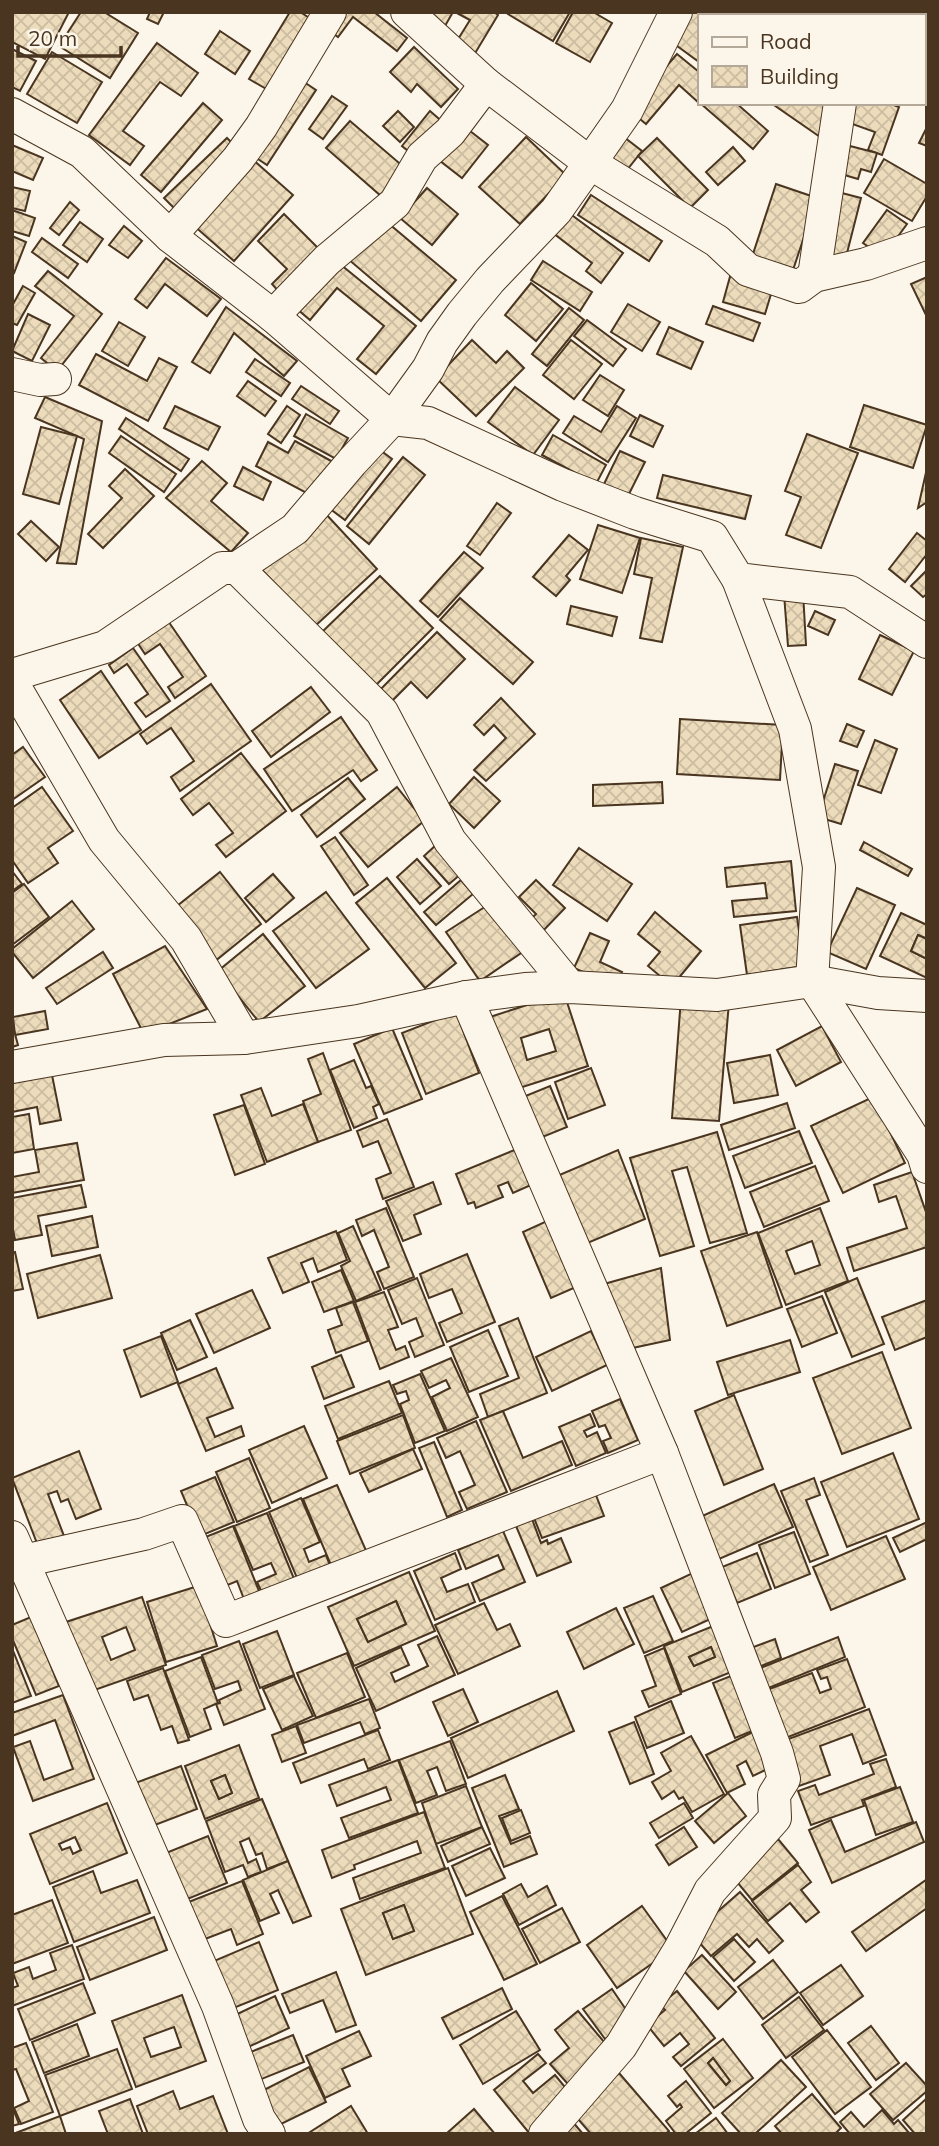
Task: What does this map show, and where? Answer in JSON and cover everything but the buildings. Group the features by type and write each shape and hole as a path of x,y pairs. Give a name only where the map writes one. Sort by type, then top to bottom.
{"street":[{"path":"170,236 238,159 261,127 330,12"},
{"path":"407,12 486,84 590,163 717,241 748,270 799,287 814,276 866,264 927,243"},
{"path":"12,675 105,647 222,568 237,568 295,529 392,419 428,369 442,342 462,314 490,280 556,211 627,110 677,12"},
{"path":"272,316 327,260 395,203 422,157 450,132 486,84"},
{"path":"814,276 840,105"},
{"path":"12,114 82,152 170,236 272,316 392,419 428,423 563,485 635,513 712,537 738,579 795,729 819,867 812,981 923,1153 927,1167"},
{"path":"12,374 40,380 55,379"},
{"path":"237,568 382,712 450,841 570,987"},
{"path":"738,579 850,592 927,642"},
{"path":"12,682 104,839 186,939 244,1038"},
{"path":"12,1067 164,1040 244,1038 358,1021 466,997 525,989 570,987 717,995 812,981 878,993 927,996"},
{"path":"466,997 662,1454 777,1753 784,1779 774,1795 775,1818 710,1891 680,1949 621,2046 545,2134"},
{"path":"270,2134 259,2119 218,2006 18,1549 144,1534 182,1521 226,1621 662,1454"}]}
